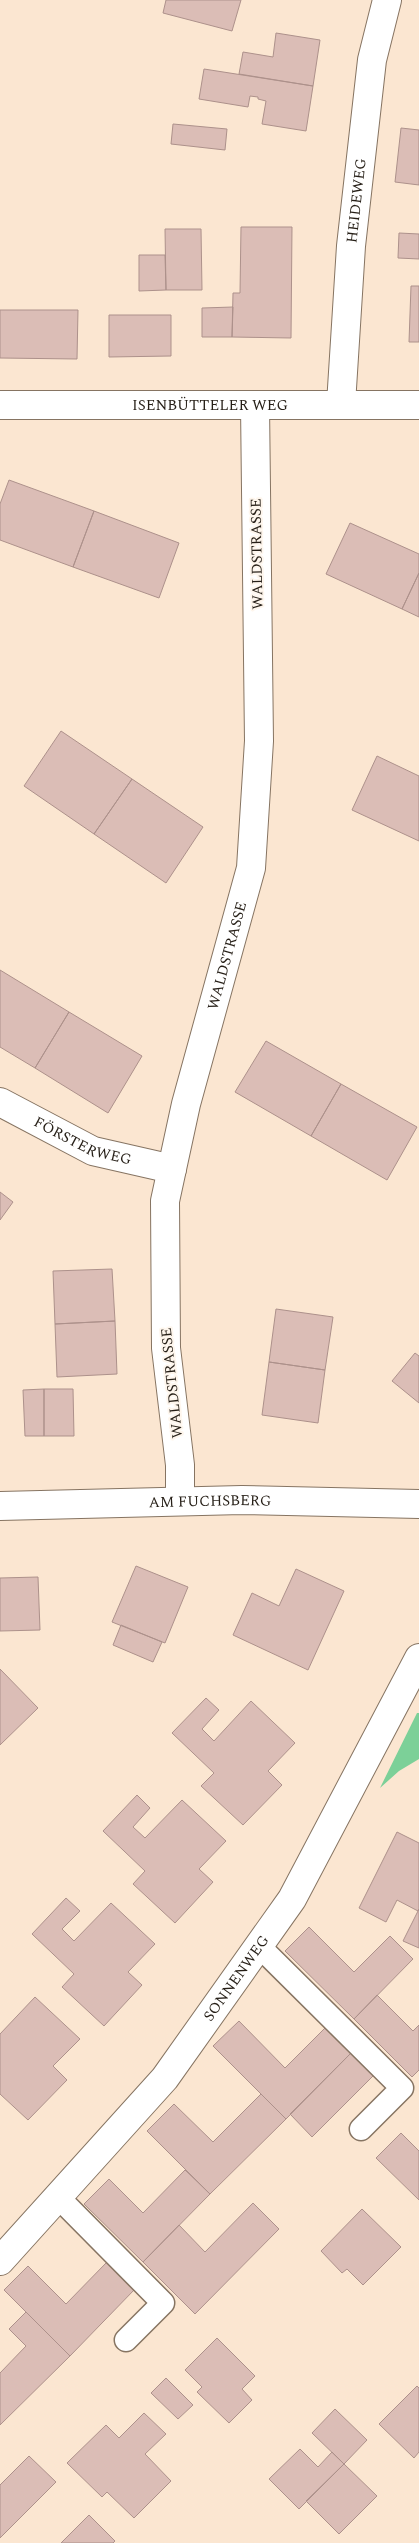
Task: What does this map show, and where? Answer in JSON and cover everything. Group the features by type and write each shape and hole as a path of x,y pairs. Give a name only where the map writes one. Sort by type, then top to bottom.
{"street":[{"name":"HEIDEWEG","path":"341,404 351,246 372,60 387,0"},
{"name":"ISENBÜTTELER WEG","path":"0,405 419,404"},
{"name":"WALDSTRASSE","path":"180,1502 180,1465 166,1348 165,1201 186,1104 251,868 259,741 255,405"},
{"name":"FÖRSTERWEG","path":"0,1102 93,1150 172,1169"},
{"name":"AM FUCHSBERG","path":"0,1506 242,1500 419,1504"},
{"name":"SONNENWEG","path":"0,2261 165,2078 292,1899 416,1672"}],"lane":[{"path":"258,1945 402,2088 361,2129"},
{"path":"58,2197 163,2303 126,2340"}],"green space":[{"path":"417,1713 419,1713 419,1759 399,1771 380,1788"}],"building":[{"path":"166,0 241,0 232,31 163,13"},
{"path":"276,33 320,40 313,86 239,74 243,52 273,57"},
{"path":"204,69 313,86 306,131 262,124 266,101 258,99 258,97 250,96 248,107 199,99"},
{"path":"173,124 227,129 225,150 171,144"},
{"path":"401,128 419,130 419,185 395,182"},
{"path":"241,227 292,227 291,338 232,337 233,293 240,293"},
{"path":"165,229 201,229 202,290 166,290"},
{"path":"399,233 419,234 419,259 398,258"},
{"path":"139,255 165,255 166,290 139,291"},
{"path":"411,286 419,286 419,342 409,342"},
{"path":"233,307 232,337 202,337 202,308"},
{"path":"0,310 78,310 77,359 0,358"},
{"path":"109,315 171,315 171,356 109,357"},
{"path":"9,480 94,511 73,567 0,540 0,504"},
{"path":"94,511 179,543 159,598 73,567"},
{"path":"350,523 419,554 419,573 402,609 326,574"},
{"path":"419,573 419,617 402,609"},
{"path":"61,731 132,779 94,834 24,786"},
{"path":"377,756 419,776 419,841 352,810"},
{"path":"132,779 203,827 166,883 94,834"},
{"path":"0,970 69,1012 35,1068 0,1047"},
{"path":"69,1012 142,1056 108,1113 35,1068"},
{"path":"266,1041 341,1084 311,1136 235,1092"},
{"path":"341,1084 417,1127 387,1180 311,1136"},
{"path":"0,1192 13,1202 0,1220"},
{"path":"112,1269 115,1321 55,1324 53,1271"},
{"path":"276,1309 333,1317 325,1370 269,1362"},
{"path":"115,1321 117,1374 57,1377 55,1324"},
{"path":"415,1353 419,1356 419,1403 392,1381"},
{"path":"269,1362 325,1370 318,1423 262,1415"},
{"path":"44,1389 73,1389 74,1436 44,1436"},
{"path":"44,1389 44,1436 25,1436 23,1390"},
{"path":"136,1566 188,1587 165,1643 112,1622"},
{"path":"296,1569 344,1591 308,1670 233,1635 252,1593 279,1606"},
{"path":"38,1577 40,1630 0,1631 0,1578"},
{"path":"121,1625 162,1642 153,1662 113,1645"},
{"path":"0,1669 38,1708 0,1745"},
{"path":"206,1698 219,1710 202,1729 214,1741 251,1701 295,1743 268,1771 282,1785 243,1825 201,1786 214,1773 172,1733"},
{"path":"137,1795 150,1808 133,1827 145,1838 182,1800 226,1841 199,1869 213,1882 175,1923 133,1884 145,1871 103,1831"},
{"path":"397,1832 419,1843 419,1909 418,1911 397,1900 386,1922 359,1908"},
{"path":"66,1898 80,1911 62,1929 74,1941 111,1903 155,1944 128,1972 142,1985 104,2026 62,1987 74,1974 32,1934"},
{"path":"419,1909 419,1948 403,1941"},
{"path":"309,1927 354,1972 390,1936 413,1959 354,2019 285,1951"},
{"path":"377,1995 413,2031 419,2025 419,2070 412,2077 354,2019"},
{"path":"35,1997 80,2039 53,2066 67,2080 28,2120 0,2094 0,2034"},
{"path":"239,2021 285,2068 326,2027 352,2052 286,2119 213,2046"},
{"path":"352,2052 374,2075 312,2137 290,2114"},
{"path":"261,2094 286,2119 210,2194 147,2131 174,2104 213,2142"},
{"path":"401,2133 419,2151 419,2200 376,2158"},
{"path":"185,2170 210,2194 143,2262 84,2204 109,2179 143,2213"},
{"path":"253,2203 279,2229 195,2314 143,2262 179,2225 205,2252"},
{"path":"362,2209 401,2247 363,2285 347,2269 342,2273 321,2251"},
{"path":"107,2262 135,2289 70,2356 4,2290 28,2266 66,2304"},
{"path":"26,2312 70,2356 0,2425 0,2373 26,2346 9,2329"},
{"path":"217,2338 255,2376 242,2389 252,2400 229,2423 197,2392 202,2387 185,2370"},
{"path":"166,2378 193,2405 178,2419 151,2393"},
{"path":"417,2386 419,2388 419,2452 414,2458 379,2424"},
{"path":"335,2409 367,2440 344,2464 312,2433"},
{"path":"144,2413 166,2434 145,2454 171,2481 134,2518 107,2492 102,2497 67,2463 106,2425 119,2438"},
{"path":"300,2449 318,2467 332,2452 344,2464 299,2509 269,2479"},
{"path":"29,2456 56,2482 0,2538 0,2485"},
{"path":"344,2464 377,2496 339,2534 306,2501"},
{"path":"89,2515 115,2541 113,2543 61,2543"}]}
